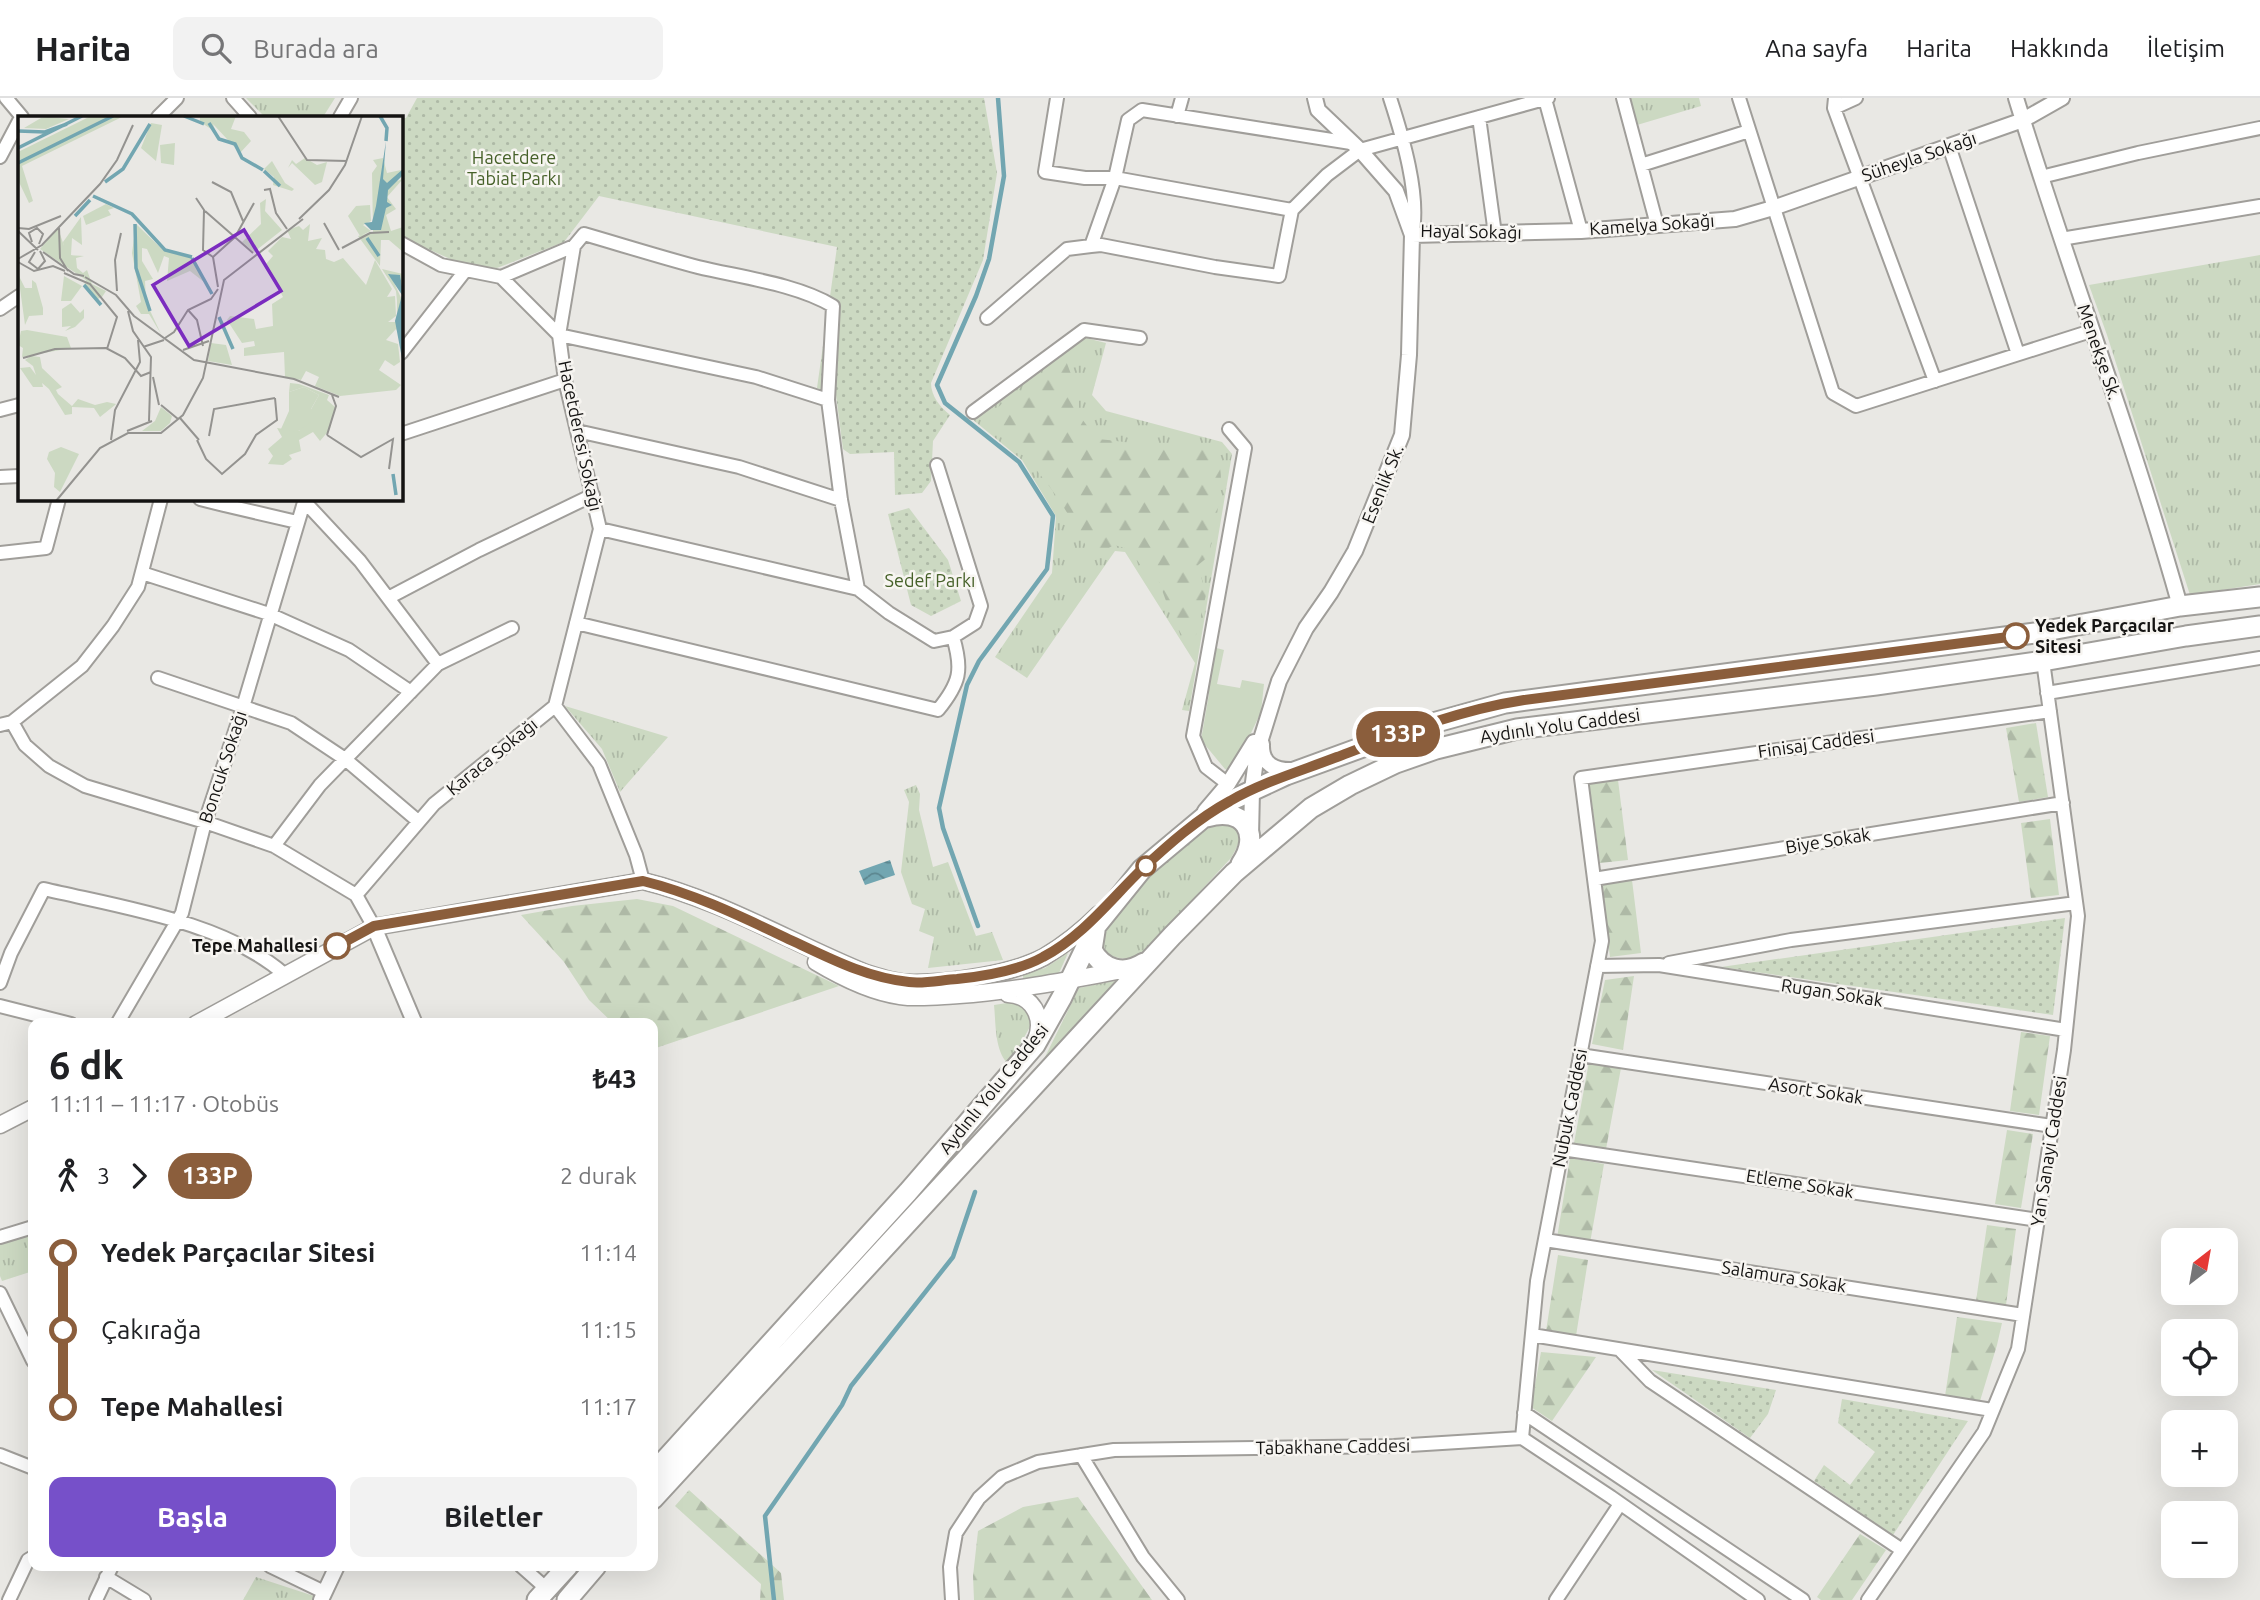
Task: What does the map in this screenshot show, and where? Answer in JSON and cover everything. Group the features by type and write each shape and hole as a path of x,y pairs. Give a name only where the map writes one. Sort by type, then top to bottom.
{"main road":[{"name":"Aydınlı Yolu Caddesi","path":"658,1467 908,1192 1035,1045 1096,926 1142,869 1203,818 1252,790 1415,728 1505,703 2035,634 2180,606 2260,597"},
{"path":"2180,606 2186,636"},
{"name":"Aydınlı Yolu Caddesi","path":"658,1494 1148,961 1234,873 1294,820 1350,785 1396,763 1436,749 1517,729 1876,685 2260,626"},
{"path":"1203,818 1219,813 1230,814 1248,827 1251,839 1244,860 1234,873"},
{"path":"218,1018 284,974 374,926 643,881 672,888 836,961 889,980 913,983 972,977 1009,970 1042,958 1091,922 1142,869"},
{"path":"738,917 828,969 874,990 899,996 924,998 995,992 1138,967 1148,961"},
{"path":"1096,926 1092,950 1097,959 1112,969 1123,970"},
{"path":"995,992 1017,994 1028,1000 1039,1020 1040,1030 1035,1045"},
{"path":"0,1125 28,1111"},
{"path":"542,1594 563,1571"},
{"path":"567,1600 592,1571"}],"street":[{"path":"6,98 20,116"},
{"path":"159,116 177,98"},
{"path":"233,98 249,116"},
{"path":"341,116 351,98"},
{"path":"1057,98 1045,172 1085,178 1115,178 1292,211"},
{"path":"1177,116 1182,98"},
{"path":"1315,98 1318,110 1396,191 1412,235"},
{"name":"Hayal Sokağı","path":"1390,98 1407,155 1415,223 1412,235 1581,231"},
{"path":"1091,246 1115,178 1128,120 1142,110 1356,147 1403,138 1546,98"},
{"name":"Kamelya Sokağı","path":"1546,98 1581,231 1735,219 1773,208"},
{"path":"1623,98 1657,225"},
{"path":"1739,98 1833,393 1856,406 2091,331"},
{"path":"1856,98 1835,103 1936,381"},
{"name":"Menekşe Sk.","path":"2016,98 2091,331 2152,508 2180,606"},
{"name":"Süheyla Sokağı","path":"1773,208 2023,120 2063,98"},
{"path":"1479,117 1495,234"},
{"path":"0,157 18,124"},
{"path":"2041,177 2138,153 2260,128"},
{"path":"1641,165 1749,131"},
{"path":"1949,146 2018,354"},
{"path":"987,318 1067,249 1101,245 1215,267 1279,276 1292,211 1356,147"},
{"path":"2061,239 2260,206"},
{"path":"402,244 441,265 500,277 574,246 584,233 693,265 801,291 832,306 828,400 841,500 858,589"},
{"name":"Esenlik Sk.","path":"1251,839 1252,790 1257,752 1286,664 1355,551 1402,435 1409,355 1412,235"},
{"name":"Hacetderesi Sokağı","path":"555,706 600,528 565,380 559,335 574,246"},
{"path":"402,352 465,271"},
{"path":"500,277 559,335 756,377 828,400"},
{"path":"0,309 18,297"},
{"path":"973,412 1084,330 1140,338"},
{"path":"402,434 565,380"},
{"path":"0,410 18,405"},
{"path":"1228,784 1206,767 1193,736 1245,448 1229,429"},
{"path":"577,431 739,467 841,500"},
{"path":"600,528 858,589 889,613 934,641 953,637 975,623 981,606 937,465"},
{"path":"0,477 18,476"},
{"path":"388,598 593,495"},
{"path":"0,553 46,548 59,500"},
{"path":"161,500 138,587 126,607 82,666 6,724 49,766 85,786 274,846 356,895 374,926 412,1018"},
{"path":"304,500 360,561 438,664"},
{"name":"Boncuk Sokağı","path":"120,1018 182,913 205,822 243,707 304,500"},
{"path":"225,502 297,523"},
{"path":"142,573 269,614 349,650 411,692"},
{"path":"576,623 938,710 953,691 959,675 958,655 953,637"},
{"path":"274,846 320,785 438,664 512,628"},
{"path":"2047,693 2260,658"},
{"name":"Yan Sanayi Caddesi","path":"1868,1600 1984,1432 2018,1349 2066,1030 2078,916 2043,661"},
{"path":"158,678 291,723 345,759 418,821"},
{"name":"Karaca Sokağı","path":"356,895 434,804 555,706 599,764 636,855 643,881"},
{"name":"Esenlik Sk.","path":"1172,842 1228,784 1247,757 1270,710"},
{"name":"Finisaj Caddesi","path":"1581,778 2050,711"},
{"path":"1262,735 1265,762 1282,771 1303,770"},
{"name":"Nubuk Caddesi","path":"1522,1438 1537,1281 1602,941 1581,778"},
{"name":"Biye Sokak","path":"1594,879 2063,803"},
{"path":"0,983 11,953 44,888 177,921 226,939 261,957 284,974"},
{"path":"1659,965 1791,940 2076,903"},
{"name":"Rugan Sokak","path":"1597,966 1659,965 2066,1030"},
{"path":"0,1006 49,1018"},
{"path":"0,1018 19,1010"},
{"name":"Asort Sokak","path":"1580,1055 2052,1126"},
{"name":"Etleme Sokak","path":"1562,1149 2038,1220"},
{"path":"0,1237 28,1229"},
{"name":"Salamura Sokak","path":"1545,1240 2023,1315"},
{"path":"0,1293 28,1352"},
{"path":"1532,1335 1992,1410"},
{"path":"1619,1350 1650,1381 1902,1550"},
{"path":"1524,1413 1803,1600"},
{"path":"1522,1438 1758,1600"},
{"name":"Tabakhane Caddesi","path":"952,1600 950,1567 956,1533 979,1498 1002,1477 1038,1462 1114,1450 1394,1446 1522,1438"},
{"path":"0,1455 28,1466"},
{"path":"1081,1455 1143,1557 1178,1600"},
{"path":"1556,1600 1620,1504"},
{"path":"9,1600 28,1560"},
{"path":"279,1571 323,1596 335,1571"},
{"path":"525,1571 542,1594"},
{"path":"96,1600 109,1572 144,1600"}],"green space":[{"path":"246,98 335,98 324,116 264,116"},
{"name":"Hacetdere Tabiat Parkı","path":"417,98 984,98 997,173 983,260 931,383 937,401 950,415 933,441 931,481 922,493 895,495 894,452 850,454 843,449 836,395 817,388 837,247 599,196 564,242 497,268 466,266 402,237 402,118 406,118"},
{"path":"1629,98 1699,98 1701,106 1637,125"},
{"path":"2260,255 2260,584 2190,595 2089,285"},
{"path":"1082,337 1106,343 1092,395 1106,411 1222,442 1232,454 1189,711 1182,710 1195,663 1125,552 1115,551 1027,678 995,657 1052,573 1056,516 1022,460 972,419"},
{"path":"1060,360 1066,361 1079,395 1079,415 1097,439 1151,445 1189,444 1207,449 1219,465 1220,497 1208,557 1198,565 1206,595 1194,643 1186,643 1172,617 1159,582 1142,567 1129,549 1114,545 1100,553 1089,552 1045,480 1018,449 986,419 1009,397 1038,383"},
{"name":"Sedef Parkı","path":"909,508 948,560 961,601 931,616 911,605 888,514"},
{"path":"1213,647 1224,650 1217,684 1240,688 1242,680 1264,684 1261,712 1233,771 1225,769 1201,740 1209,694 1205,689"},
{"path":"565,706 668,737 620,792 602,749"},
{"path":"2036,723 2048,797 2019,802 2006,728"},
{"path":"1618,780 1628,860 1600,863 1589,783"},
{"path":"916,785 920,794 919,810 933,867 948,862 976,936 992,932 1003,960 928,968 934,937 919,931 925,909 912,904 901,872 909,802 904,790"},
{"path":"2050,819 2059,895 2031,898 2021,823"},
{"path":"1224,823 1236,830 1240,837 1231,858 1140,956 1123,959 1107,953 1104,938 1110,924 1138,889 1193,838"},
{"path":"1632,880 1641,953 1610,957 1601,884"},
{"path":"637,899 673,906 839,986 658,1047 658,1018 608,1018 589,1000 564,962 521,915"},
{"path":"2065,918 2053,1015 1721,967"},
{"path":"1068,953 1059,973 1023,980 1023,974 1045,968"},
{"path":"1634,976 1623,1050 1592,1044 1605,980"},
{"path":"1114,981 1117,984 1048,1059 1045,1057 1079,988"},
{"path":"1020,1001 1032,1023 1009,1065 998,1045 994,1005"},
{"path":"2021,1032 2050,1036 2039,1115 2010,1111"},
{"path":"1589,1062 1621,1068 1606,1149 1574,1143"},
{"path":"2007,1130 2033,1134 2021,1208 1995,1204"},
{"path":"1570,1158 1604,1164 1590,1243 1557,1238"},
{"path":"1987,1225 2016,1229 2006,1305 1976,1301"},
{"path":"28,1236 28,1273 2,1281 0,1243"},
{"path":"1558,1255 1588,1260 1576,1336 1546,1331"},
{"path":"1957,1317 2002,1323 1980,1401 1945,1396"},
{"path":"1541,1352 1596,1357 1552,1421 1531,1407"},
{"path":"1652,1370 1776,1390 1768,1414 1750,1438"},
{"path":"1842,1399 1968,1421 1893,1535 1814,1481 1824,1465 1850,1485 1875,1452 1838,1423"},
{"path":"689,1490 781,1573 784,1600 760,1600 761,1584 675,1506"},
{"path":"1078,1497 1152,1600 974,1600 973,1576 978,1531 1023,1507"},
{"path":"1860,1534 1886,1550 1852,1600 1821,1600 1817,1597"},
{"path":"256,1577 314,1596 312,1600 243,1600"}],"water":[{"path":"890,860 895,875 865,885 859,871"}],"waterway":[{"path":"978,926 943,828 939,808 967,685 979,661 1047,569 1053,516 1019,462 945,403 937,385 989,259 1004,176 998,98"},
{"path":"774,1600 765,1516 842,1405 851,1386 953,1257 975,1192"}],"bus line":[{"name":"133P","path":"337,946 374,926 643,881 672,888 702,900 836,961 889,980 913,983 972,977 1009,970 1042,958 1070,940 1172,842 1230,801 1286,775 1415,728 1455,715 1524,700 2016,636"}],"place":[{"name":"Yedek Parçacılar Sitesi","path":"2016,636"},
{"name":"Tepe Mahallesi","path":"337,946"}]}
